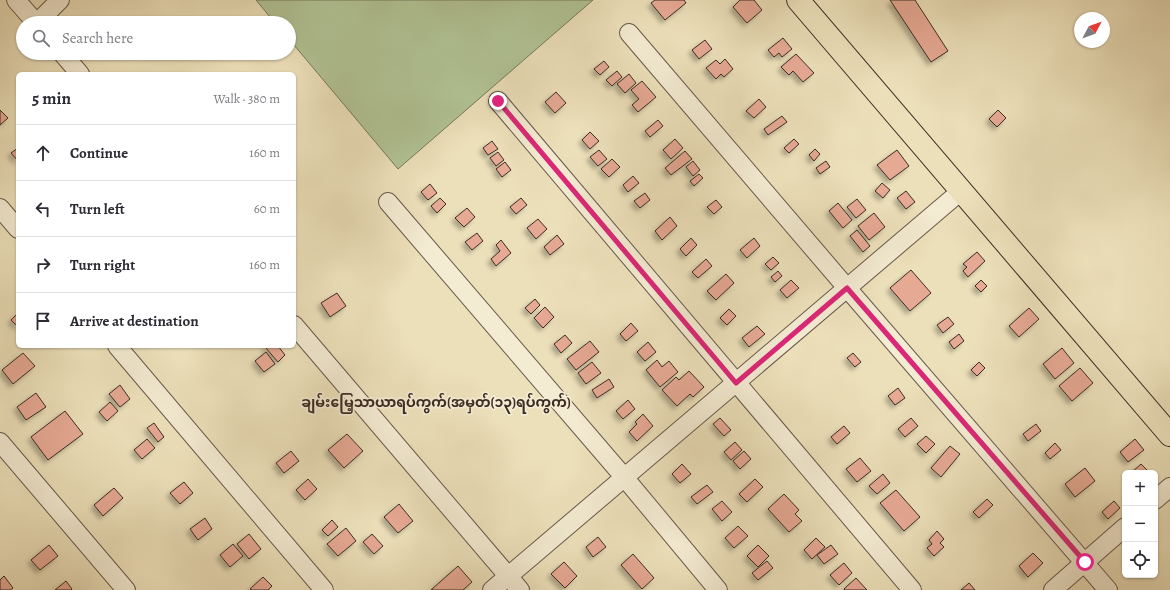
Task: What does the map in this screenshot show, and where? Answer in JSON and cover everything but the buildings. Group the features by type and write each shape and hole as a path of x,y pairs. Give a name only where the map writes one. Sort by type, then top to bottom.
{"main road":[{"path":"798,0 1170,435"}],"street":[{"path":"16,0 31,16"},
{"path":"44,16 60,0"},
{"path":"629,33 1108,590"},
{"path":"68,60 78,72"},
{"path":"498,101 912,590"},
{"path":"492,590 961,191"},
{"path":"388,202 624,477 718,590"},
{"path":"0,208 16,227"},
{"path":"296,327 520,590"},
{"path":"119,348 324,590"},
{"path":"0,442 126,590"},
{"path":"1158,497 1170,487"},
{"path":"1053,590 1122,530"}],"green space":[{"path":"256,0 593,0 398,169 296,47 296,16 269,16"}],"district":[{"name":"ချမ်းမြေ့သာယာရပ်ကွက်(အမှတ်(၁၃)ရပ်ကွက်)","path":"436,402"}],"route":[{"path":"498,101 736,383 847,288 1085,562"}]}
